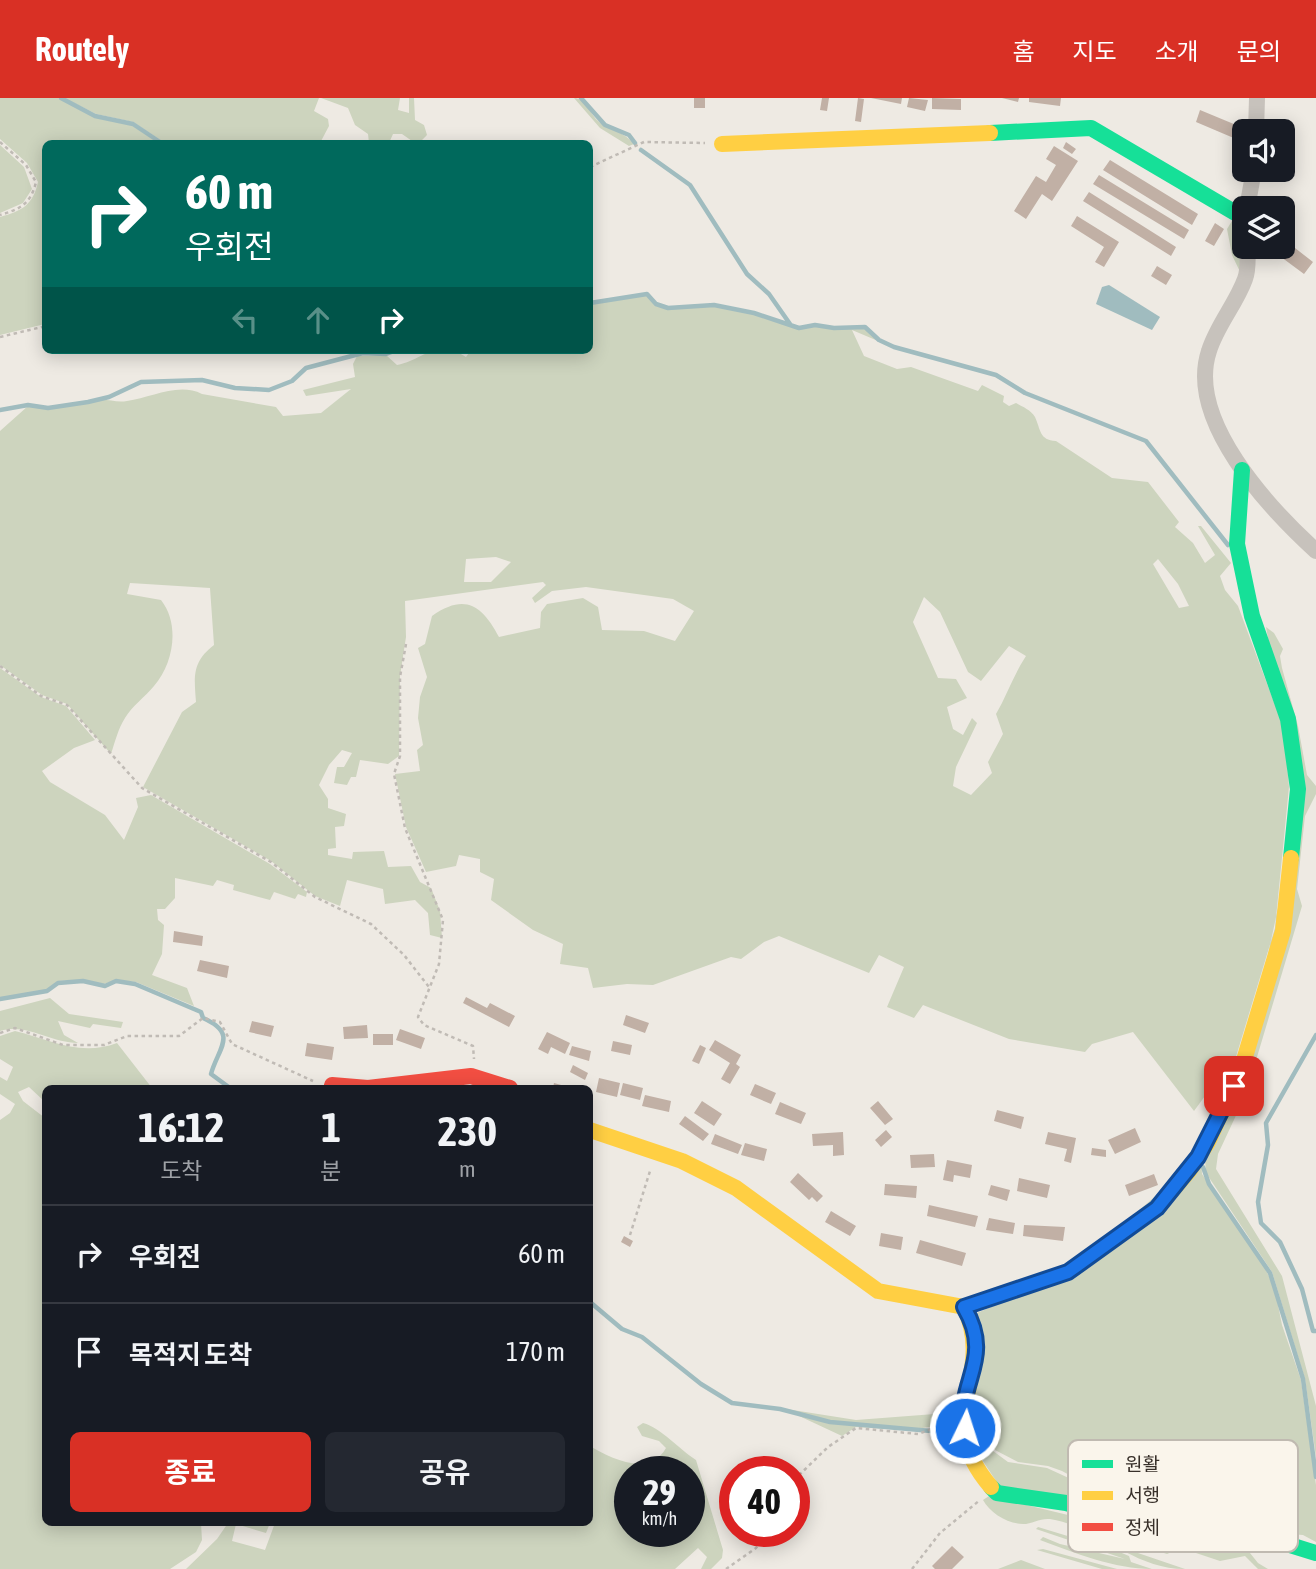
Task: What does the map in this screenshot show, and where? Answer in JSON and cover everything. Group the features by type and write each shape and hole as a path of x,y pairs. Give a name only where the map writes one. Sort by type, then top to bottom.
{"street":[{"path":"1256,119 1257,98"},
{"path":"722,144 887,135 1044,133 1079,127 1091,128 1232,211"},
{"path":"1247,259 1245,279 1209,351 1205,377 1212,413 1242,470 1273,509 1316,551"},
{"path":"593,1131 682,1161 736,1188 878,1291 964,1307 1068,1272 1157,1208 1189,1171 1208,1142 1241,1070 1283,931 1298,789 1296,761 1287,719 1252,616 1237,544 1242,470"},
{"path":"394,1085 471,1076 500,1085"},
{"path":"332,1084 341,1085"},
{"path":"964,1307 974,1326 978,1351 962,1413 971,1454 993,1489 1004,1495 1068,1504"},
{"path":"1298,1547 1316,1553"}],"path":[{"path":"0,142 26,164 36,182 32,198 18,210 0,215"},
{"path":"593,166 644,142 722,144"},
{"path":"0,337 42,327"},
{"path":"405,644 400,677 400,756 394,774 405,828 443,920 439,964 418,1017 424,1025 473,1046 475,1051 471,1076"},
{"path":"0,666 41,696 67,705 142,788 271,862 315,897 371,924 404,955 429,988"},
{"path":"0,1033 15,1028 63,1045 104,1045 127,1036 178,1036 203,1018 220,1022 232,1044 284,1071 310,1081 332,1084"},
{"path":"630,1235 655,1154"},
{"path":"810,1464 828,1447 856,1429 918,1434 954,1422 962,1413"},
{"path":"912,1569 940,1533 993,1489"},
{"path":"726,1569 757,1547"}],"green space":[{"path":"0,98 58,98 95,117 132,125 156,140 42,140 42,325 0,335 0,217 15,212 30,202 38,182 27,163 0,139"},
{"path":"64,98 319,98 314,111 328,119 329,126 322,140 160,140 133,122 96,114"},
{"path":"321,98 400,98 398,110 409,113 409,98 414,98 415,120 424,125 427,135 422,140 411,140 402,134 393,134 390,140 369,140 368,134 355,125 348,108"},
{"path":"574,98 585,103 602,124 626,136 634,144 629,146 600,128"},
{"path":"0,145 24,167 32,189 23,203 0,213"},
{"path":"1232,221 1232,255 1227,229"},
{"path":"1234,259 1243,259 1243,278"},
{"path":"639,295 647,295 660,307 713,306 754,314 799,329 815,326 834,329 865,328 878,341 852,330 864,356 897,369 911,367 978,391 982,385 1004,396 1003,402 1009,406 1016,403 1031,412 1046,439 1056,441 1112,478 1148,482 1179,522 1175,527 1193,543 1205,563 1215,555 1198,526 1201,526 1231,563 1220,576 1225,590 1238,606 1284,729 1289,787 1275,928 1232,1070 1221,1074 1194,1111 1133,1032 1092,1044 1085,1052 1009,1039 923,1005 914,1018 887,1007 904,967 879,955 869,973 779,936 764,942 741,959 731,957 653,985 627,984 593,988 588,968 560,964 563,944 533,930 491,900 494,879 480,872 480,859 459,855 456,866 426,872 406,827 395,774 420,771 417,750 423,745 418,718 420,697 427,677 418,648 425,644 432,616 454,605 472,606 486,617 499,637 540,628 541,612 547,604 583,598 598,607 602,630 644,631 675,641 694,611 673,599 586,587 552,591 535,603 532,598 546,585 543,582 405,601 406,637 400,676 399,756 388,764 360,760 356,777 351,777 347,785 334,783 337,767 344,767 352,753 342,750 329,765 319,785 328,799 328,808 346,814 344,826 335,827 336,848 328,849 328,855 352,859 353,852 384,851 388,867 411,866 420,882 431,888 440,911 442,938 430,935 428,913 415,900 385,904 383,889 347,880 340,906 315,896 271,861 143,787 182,712 196,702 196,670 202,657 214,645 210,588 130,583 127,594 161,600 171,620 172,643 161,677 125,718 111,754 67,704 42,695 0,665 0,431 28,406 57,406 102,400 123,401 184,390 276,407 283,416 321,413 351,389 306,396 303,390 355,377 353,364 357,356 386,355 397,365 425,354 460,354 466,357 468,354 593,354 593,303","holes":["496,557 511,562 491,582 464,582 466,559","1158,559 1178,584 1189,606 1179,608 1153,564","924,597 940,612 968,672 981,681 1009,646 1026,656 996,714 1003,734 988,762 992,773 971,795 953,786 956,767 977,723 972,718 963,735 953,729 947,707 967,698 956,679 938,678 913,622"]},
{"path":"1266,627 1274,633 1283,649 1280,656 1282,668 1298,726 1307,775 1316,786 1316,794 1305,816 1297,889 1302,906 1246,1094 1218,1154 1216,1169 1282,1276 1316,1406 1316,1457 1305,1379 1272,1272 1206,1173 1205,1159 1243,1071 1299,810"},
{"path":"0,668 41,697 66,706 95,740 74,748 42,771 50,782 105,815 124,840 138,807 136,798 151,795 270,864 307,892 306,897 298,894 295,899 274,892 270,900 233,890 234,885 217,880 213,886 175,878 175,898 165,909 157,909 158,920 164,925 162,954 152,975 187,988 194,1006 136,982 116,980 104,984 82,980 58,981 47,990 0,998"},
{"path":"50,998 69,1014 123,1022 121,1028 93,1024 90,1028 58,1021 64,1035 78,1043 20,1029 0,1031 0,1011"},
{"path":"15,1031 78,1048 103,1047 117,1043 150,1085 42,1085 42,1099 29,1087 18,1092 23,1101 42,1116 42,1526 201,1526 202,1540 196,1552 170,1569 0,1569 0,1120 10,1113 15,1104 0,1094 0,1077 7,1081 13,1067 0,1059 0,1036"},
{"path":"1201,1157 1202,1174 1262,1261 1275,1290 1282,1325 1301,1380 1316,1485 1316,1542 1298,1535 1298,1440 1068,1440 1068,1474 1048,1466 1018,1462 995,1450 975,1423 973,1404 973,1424 989,1448 1008,1462 1047,1468 1068,1478 1068,1504 1004,1493 969,1440 972,1315 1060,1278"},
{"path":"780,1408 856,1420 961,1412 946,1422 925,1428 901,1429 847,1423"},
{"path":"797,1415 830,1423 920,1431 856,1427 842,1436"},
{"path":"643,1423 650,1426 691,1456 660,1456 666,1448 659,1441 642,1436 637,1427"},
{"path":"593,1448 614,1458 614,1547 705,1547 705,1490 719,1537 719,1547 723,1550 722,1558 711,1569 701,1569 707,1557 698,1548 675,1569 186,1569 217,1539 226,1526 236,1526 232,1541 265,1550 274,1526 593,1526"},
{"path":"989,1496 1068,1515 1068,1523 1043,1519 1017,1524 995,1513 983,1500"},
{"path":"243,1526 269,1526 266,1533"},
{"path":"1038,1527 1068,1536 1068,1540 1036,1529"},
{"path":"1043,1537 1068,1546 1068,1550 1040,1540"},
{"path":"1043,1549 1117,1569 1102,1569 1037,1550"},
{"path":"1073,1552 1095,1552 1125,1559 1104,1552 1119,1552 1129,1556 1131,1562 1152,1569 1110,1563"},
{"path":"1126,1552 1135,1552 1185,1569 1166,1567"},
{"path":"1193,1552 1249,1552 1258,1563 1268,1569 1258,1569 1245,1556 1220,1561"},
{"path":"1021,1560 1045,1569 998,1569"}],"water":[{"path":"1109,285 1160,317 1152,330 1096,304 1102,287"}],"building":[{"path":"694,98 705,98 705,108 694,108"},
{"path":"822,98 829,98 827,111 820,110"},
{"path":"858,98 864,99 861,122 855,121"},
{"path":"871,98 902,98 901,104"},
{"path":"909,98 928,100 925,111 907,107"},
{"path":"932,98 961,99 961,110 932,109"},
{"path":"1002,98 1019,98 1018,102"},
{"path":"1029,98 1061,98 1060,106 1029,102"},
{"path":"1200,110 1232,123 1232,137 1196,122"},
{"path":"1066,142 1076,149 1072,154 1063,148"},
{"path":"1054,146 1078,161 1052,201 1042,194 1026,219 1014,211 1036,176 1046,182 1056,165 1046,159"},
{"path":"1110,160 1198,214 1192,225 1103,170"},
{"path":"1099,175 1189,230 1184,239 1093,184"},
{"path":"1089,192 1176,247 1171,256 1083,201"},
{"path":"1077,216 1119,242 1104,267 1095,262 1104,247 1071,226"},
{"path":"1215,223 1224,229 1214,246 1205,241"},
{"path":"1295,248 1313,262 1304,274 1284,259 1295,259"},
{"path":"1157,266 1172,275 1166,285 1151,276"},
{"path":"174,931 203,936 202,946 173,942"},
{"path":"200,960 229,966 227,978 197,971"},
{"path":"466,997 487,1008 490,1003 515,1016 509,1027 463,1003"},
{"path":"626,1015 649,1023 645,1033 623,1025"},
{"path":"252,1021 274,1026 271,1037 249,1032"},
{"path":"367,1025 368,1038 344,1039 343,1027"},
{"path":"400,1029 425,1038 421,1049 396,1040"},
{"path":"547,1032 570,1043 565,1054 551,1047 548,1054 538,1049"},
{"path":"373,1034 393,1034 393,1045 373,1045"},
{"path":"715,1040 741,1055 736,1064 740,1067 730,1084 721,1079 730,1063 709,1050"},
{"path":"613,1041 632,1045 630,1055 611,1051"},
{"path":"307,1043 334,1047 332,1060 305,1056"},
{"path":"700,1045 706,1048 699,1064 692,1061"},
{"path":"572,1046 591,1051 589,1061 569,1055"},
{"path":"573,1065 588,1073 585,1080 570,1072"},
{"path":"599,1078 620,1083 617,1097 596,1092"},
{"path":"623,1083 643,1088 640,1100 620,1095"},
{"path":"755,1084 776,1093 771,1104 750,1095"},
{"path":"645,1095 671,1101 669,1112 642,1106"},
{"path":"702,1101 722,1114 714,1126 694,1113"},
{"path":"878,1101 893,1119 885,1125 870,1108"},
{"path":"780,1102 806,1113 801,1124 775,1114"},
{"path":"997,1110 1024,1117 1021,1129 994,1121"},
{"path":"685,1116 709,1134 703,1141 679,1124"},
{"path":"1135,1128 1141,1142 1115,1154 1108,1140"},
{"path":"886,1130 892,1137 881,1147 875,1140"},
{"path":"843,1132 844,1155 833,1156 833,1145 813,1146 812,1134"},
{"path":"1048,1132 1076,1138 1071,1163 1064,1161 1067,1149 1045,1144"},
{"path":"715,1134 742,1145 738,1154 711,1144"},
{"path":"745,1143 767,1149 764,1161 741,1155"},
{"path":"1092,1148 1106,1150 1106,1157 1091,1155"},
{"path":"934,1154 935,1167 911,1168 910,1155"},
{"path":"947,1160 972,1165 970,1178 954,1175 953,1182 943,1180"},
{"path":"798,1173 823,1196 817,1202 812,1197 809,1200 790,1182"},
{"path":"1154,1174 1158,1185 1129,1196 1125,1185"},
{"path":"1019,1178 1050,1185 1047,1198 1017,1191"},
{"path":"885,1184 917,1186 916,1198 884,1195"},
{"path":"991,1185 1010,1190 1007,1201 988,1195"},
{"path":"929,1205 978,1216 975,1227 927,1216"},
{"path":"831,1211 856,1226 850,1236 825,1222"},
{"path":"989,1218 1015,1223 1013,1234 986,1230"},
{"path":"1024,1225 1065,1227 1063,1241 1023,1236"},
{"path":"881,1233 903,1237 901,1250 879,1246"},
{"path":"624,1236 633,1241 630,1247 621,1242"},
{"path":"920,1240 966,1253 962,1266 916,1253"},
{"path":"952,1546 964,1557 952,1569 935,1569 932,1566"}],"waterway":[{"path":"61,98 95,116 133,124 157,140"},
{"path":"581,98 605,125 629,135 635,143"},
{"path":"641,150 690,185 747,274 769,294 790,324"},
{"path":"593,303 647,294 656,304 668,308 714,305 754,313 799,328 815,325 834,328 865,327 879,340 894,347 996,375 1025,393 1146,441 1228,545"},
{"path":"0,410 28,405 48,408 88,402 109,397 141,382 202,380 235,388 269,390 292,381 306,368 359,354"},
{"path":"0,999 47,991 58,983 83,981 105,986 116,981 135,984 201,1012 203,1018 220,1030 223,1042 211,1074 226,1085"},
{"path":"1316,1035 1266,1123 1268,1145 1258,1202 1261,1223 1280,1242 1302,1289 1313,1331 1316,1331"},
{"path":"1203,1167 1209,1184 1270,1273 1303,1379 1316,1477"},
{"path":"593,1305 622,1329 642,1337 701,1384 732,1403 780,1409 830,1422 931,1431 949,1438 960,1454"}],"traffic: fast":[{"path":"990,133 1091,128 1232,211"},
{"path":"1242,470 1237,544 1252,616 1288,719 1298,789 1291,858"},
{"path":"991,1487 997,1493 1068,1504"},
{"path":"1298,1547 1316,1553"}],"traffic: slow":[{"path":"722,144 990,133"},
{"path":"964,1307 1068,1272 1157,1208 1189,1171 1208,1142 1241,1070 1283,931 1291,858"},
{"path":"593,1131 682,1161 736,1188 878,1291 964,1307 972,1332 974,1354 964,1417 966,1439 974,1462 991,1487"}],"traffic: jam":[{"path":"394,1085 471,1076 500,1085"}],"route":[{"path":"965,1428 962,1413 978,1351 974,1326 964,1307 1068,1272 1157,1208 1189,1171 1208,1142 1234,1086"}]}
